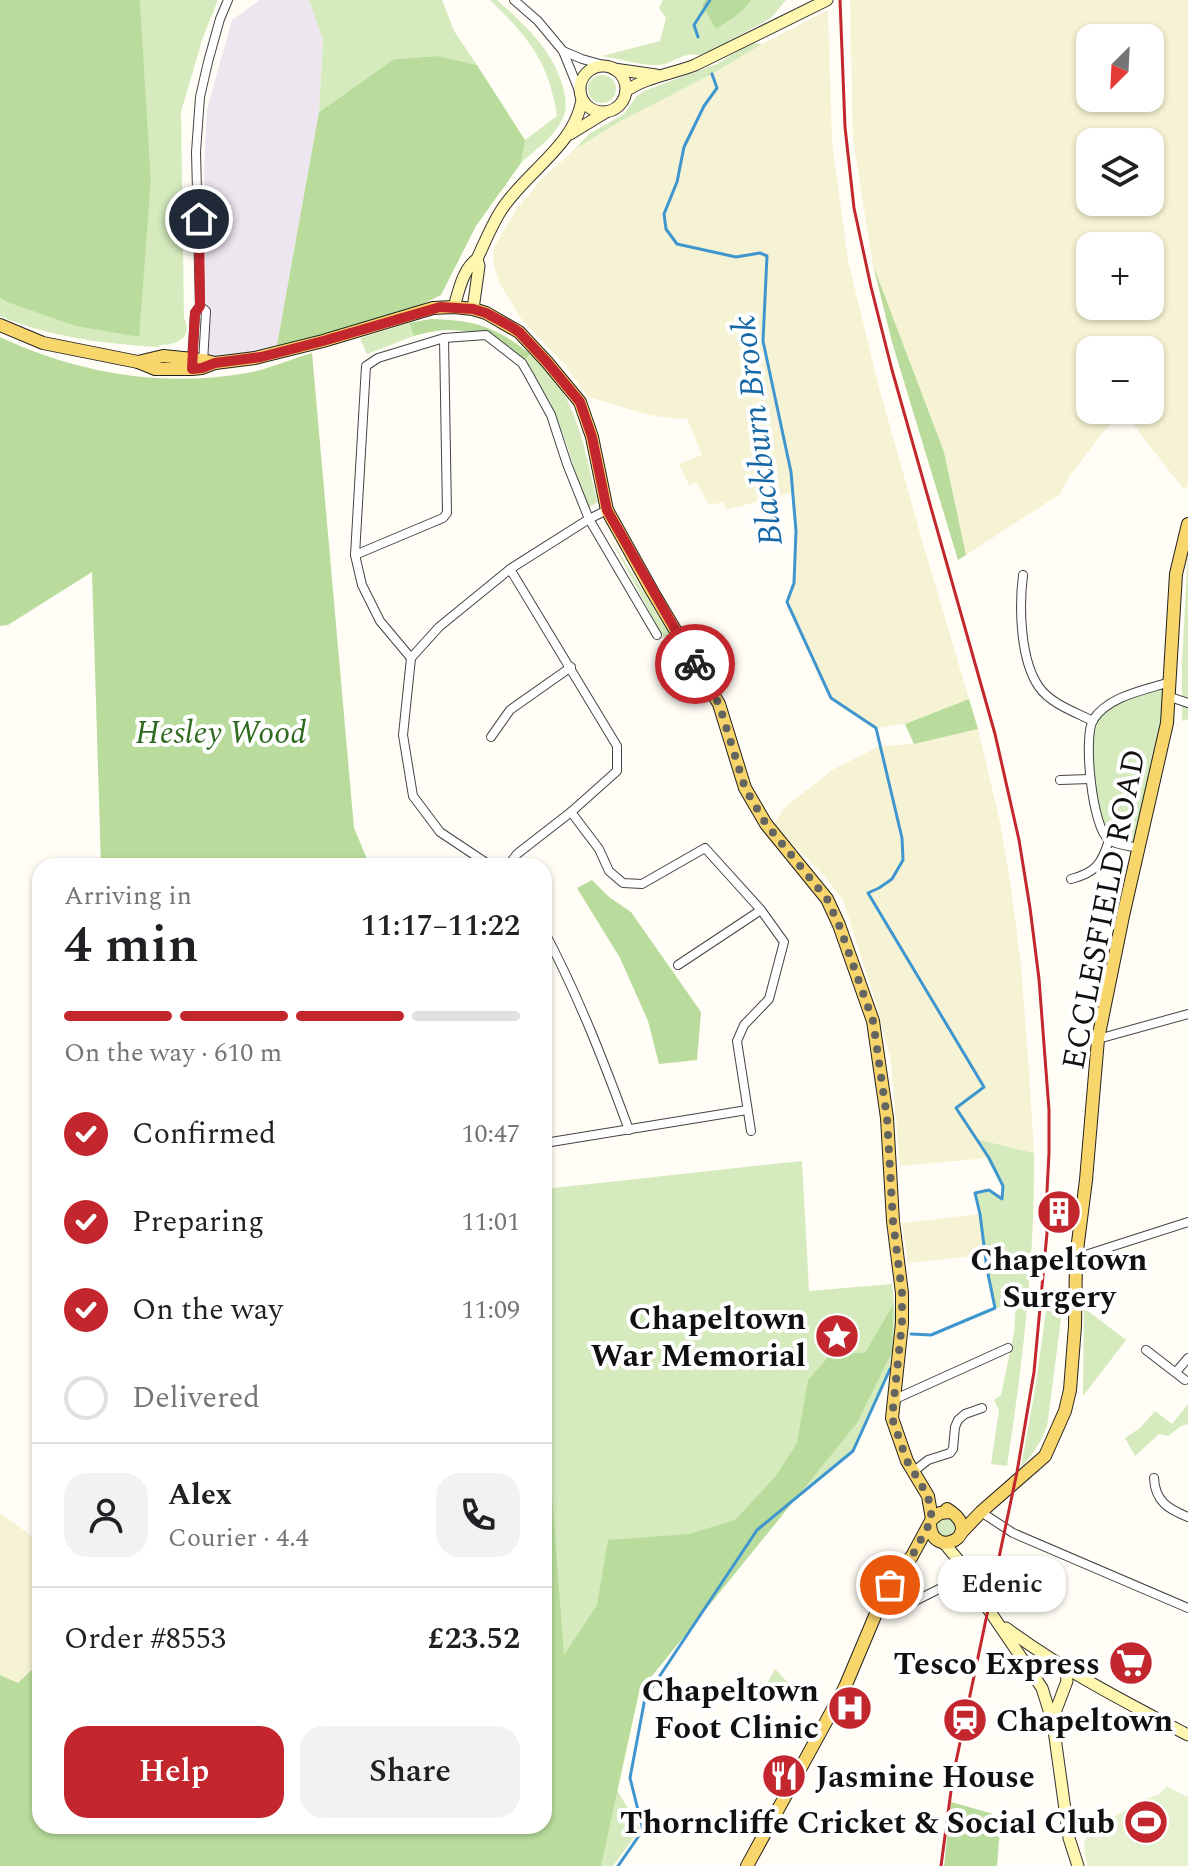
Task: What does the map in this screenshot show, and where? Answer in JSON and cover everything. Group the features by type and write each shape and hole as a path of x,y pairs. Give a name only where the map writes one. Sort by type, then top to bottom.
{"main road":[{"path":"454,307 470,263 477,259 502,209 569,134 620,104 626,91 637,84 695,65 827,0"},
{"path":"569,134 580,110 582,78 592,68 610,67 626,72 661,75"},
{"path":"610,67 623,78 626,91"},
{"path":"581,96 593,110 607,112"},
{"path":"473,309 479,266 477,259"},
{"path":"0,325 43,343 138,362 163,356 201,364 255,358 433,308 473,309 519,332 580,402 592,437 607,510 719,704 745,788 766,824 827,899 873,1021 887,1118 893,1221 902,1293 892,1418 901,1447 928,1496 962,1522 960,1535 965,1571"},
{"name":"ECCLESFIELD ROAD","path":"960,1535 981,1512 1045,1456 1065,1411 1070,1390 1076,1258 1098,1039 1167,723 1176,574 1188,524"},
{"path":"928,1496 932,1535 965,1571 1040,1686 1053,1723 1069,1838 1078,1866"},
{"path":"747,1866 845,1687 890,1585 912,1556 931,1522 940,1513 981,1512"},
{"path":"912,1556 926,1547 952,1542 960,1535"},
{"path":"999,1623 1060,1666 1188,1735"},
{"path":"1040,1686 1039,1674 1044,1666 1053,1663 1060,1666 1067,1677 1053,1723"},
{"path":"1040,1686 1050,1692 1059,1691 1072,1680 1094,1685"}],"street":[{"path":"201,364 195,313 200,306 196,152 200,97 220,19 228,0"},
{"path":"514,0 538,21 563,51 581,96"},
{"path":"563,51 610,67"},
{"path":"411,658 380,621 362,585 355,555 366,366 378,358 444,338 486,335 522,363 551,415 589,519 657,635"},
{"path":"355,555 443,518 447,513 444,338"},
{"path":"479,858 440,832 413,796 403,735 411,658 439,627 510,569 607,510"},
{"path":"510,569 617,746 617,771 514,858"},
{"path":"1023,575 1022,627 1028,663 1039,688 1054,701 1093,721"},
{"path":"491,737 510,710 571,667"},
{"path":"1139,848 1109,840 1101,829 1090,779 1088,743 1093,721 1108,705 1170,682"},
{"path":"1170,697 1188,703"},
{"path":"1058,780 1090,779"},
{"path":"571,812 599,849 609,871 623,883 642,884 705,848 761,910 784,942 769,999 744,1025 737,1041 751,1131"},
{"path":"1071,879 1086,875 1100,863 1109,840"},
{"path":"678,965 761,910"},
{"path":"552,946 601,1053 629,1130"},
{"path":"1098,1039 1188,1014"},
{"path":"552,1142 747,1110"},
{"path":"1076,1258 1188,1222"},
{"path":"893,1401 1008,1348"},
{"path":"1146,1350 1185,1380"},
{"path":"1176,1372 1188,1358"},
{"path":"913,1472 928,1460 950,1453 958,1420 982,1408"},
{"path":"1154,1478 1157,1495 1163,1504 1188,1517"},
{"path":"981,1512 1013,1533 1188,1608"},
{"path":"915,1601 965,1571"}],"shaded area":[{"path":"260,0 309,0 323,40 319,112 276,350 206,359 204,171 207,109 232,20"},
{"path":"850,0 1188,0 1188,485 1184,490 1133,424 1164,424 1164,336 1076,336 1076,424 1110,424 1070,475 1060,494 966,555 944,452 873,265 853,140"},
{"path":"828,10 832,142 848,260 878,384 969,699 905,724 876,728 831,698 787,602 794,583 796,531 793,492 726,510 724,502 709,505 696,482 689,485 679,464 702,455 687,418 649,415 588,397 566,366 522,320 501,286 494,266 493,249 516,210 542,179 574,150 619,122"},
{"path":"978,729 1011,887 1021,966 1034,1153 978,1140 989,1158 900,1166 891,1061 843,900 823,874 773,825 784,808 832,770 880,746 914,744"},
{"path":"980,1214 985,1255 908,1263 902,1223"},
{"path":"0,1513 32,1536 32,1670 18,1683 0,1675"}],"green space":[{"path":"0,0 140,0 151,180 139,337 76,326 0,298"},
{"path":"140,0 218,0 202,40 181,112 184,318 187,331 177,342 159,347 78,338 0,316 0,298 138,337 151,180"},
{"path":"309,0 442,0 454,31 477,65 438,56 394,59 319,112 323,40"},
{"path":"490,0 497,0 537,39 552,61 565,96 565,112 558,127 521,163 525,140 557,116 548,80 535,52"},
{"path":"663,0 705,0 702,5 740,13 752,0 786,0 771,18 702,56 690,55 652,65 602,56 660,41 666,18 659,8"},
{"path":"705,0 752,0 740,13 716,29 702,5"},
{"path":"751,43 762,44 574,150 589,134 624,114 644,91 717,64"},
{"path":"438,56 477,65 525,140 521,163 476,226 441,295 396,317 276,350 319,112 394,59"},
{"path":"602,75 612,79 616,89 612,99 602,103 592,99 588,89 592,79"},
{"path":"873,265 944,452 966,555 958,560 892,342"},
{"path":"431,319 473,323 495,331 530,354 522,363 496,344 460,330 414,336 409,323"},
{"path":"409,323 414,336 367,354 360,338"},
{"name":"Hesley Wood","path":"0,337 59,360 152,378 184,379 247,373 312,353 354,828 367,858 101,858 92,572 8,625 0,626"},
{"path":"530,354 556,382 578,425 598,502 586,509 567,445 549,400 522,364"},
{"path":"608,534 673,640 667,644"},
{"path":"1188,548 1188,719 1182,721 1182,664"},
{"path":"1167,688 1167,716 1138,845 1115,838 1104,826 1094,780 1093,734 1096,724 1108,710 1127,700"},
{"path":"969,699 978,729 914,744 905,724"},
{"path":"592,880 631,912 701,1012 697,1060 659,1064 648,1021 620,958 577,888"},
{"path":"976,1139 1034,1153 1027,1310 1007,1466 991,1464 999,1410 994,1400 1001,1395 1014,1333 1016,1305 995,1308 975,1193 989,1190 1001,1199 1003,1187"},
{"path":"802,1161 809,1291 892,1284 896,1321 890,1369 853,1451 757,1530 639,1692 617,1790 640,1829 613,1866 468,1866 529,1834 552,1834 552,1188"},
{"path":"1048,1296 1064,1296 1047,1427 1021,1467 1035,1390"},
{"path":"893,1305 892,1352 857,1423 639,1692 601,1866 0,1866 0,1675 18,1683 32,1670 32,1834 552,1834 552,1496 564,1655 597,1605 608,1540 689,1534 735,1520 775,1477 797,1443 808,1380 831,1354 865,1353"},
{"path":"1084,1308 1126,1340 1083,1396"},
{"path":"1188,1404 1188,1424 1168,1436 1159,1434 1135,1456 1125,1438 1140,1428 1155,1411 1172,1424"},
{"path":"946,1517 953,1520 956,1527 953,1534 946,1537 939,1534 936,1527 939,1520"},
{"path":"775,1669 791,1686 784,1702 763,1691"},
{"name":"Thorncliffe Cricket & Social Club","path":"1166,1786 1188,1797 1188,1866 1088,1866 1084,1846 1092,1829 1145,1799 1160,1794"},
{"path":"951,1802 1001,1816 997,1866 944,1866"}],"waterway":[{"path":"698,37 694,25 710,0"},
{"name":"Blackburn Brook","path":"712,74 717,88 704,106 684,147 677,182 664,214 666,229 677,244 736,257 760,253 767,256 763,341 791,472 796,531 794,583 787,602 831,698 876,728 902,838 903,860 892,879 868,893 984,1087 956,1108 989,1158 1003,1186 1002,1199 989,1190 975,1193 995,1308 931,1335 911,1334"},
{"name":"Blackburn Brook","path":"618,1866 643,1830 630,1778 645,1698 757,1530 853,1451 890,1369"}],"railway":[{"path":"840,0 845,127 854,208 892,370 995,734 1019,840 1039,979 1049,1110 1047,1233 1034,1372 1017,1472 953,1776 941,1866"}],"way so far":[{"path":"695,664 719,704 745,788 766,824 827,899 873,1021 887,1118 893,1221 902,1293 892,1418 907,1461 928,1496 932,1519 912,1556 890,1585"}],"place":[{"name":"Chapeltown Surgery","path":"1059,1212"},
{"name":"Chapeltown War Memorial","path":"837,1336"},
{"name":"Edenic","path":"890,1585"},
{"name":"Tesco Express","path":"1131,1663"},
{"name":"Chapeltown Foot Clinic","path":"850,1708"},
{"name":"Chapeltown","path":"965,1720"},
{"name":"Jasmine House","path":"784,1776"},
{"name":"Thorncliffe Cricket & Social Club","path":"1146,1822"}],"route":[{"path":"199,219 200,306 195,313 192,369 261,357 440,307 486,313 519,332 580,402 592,437 607,510 695,664"}]}
